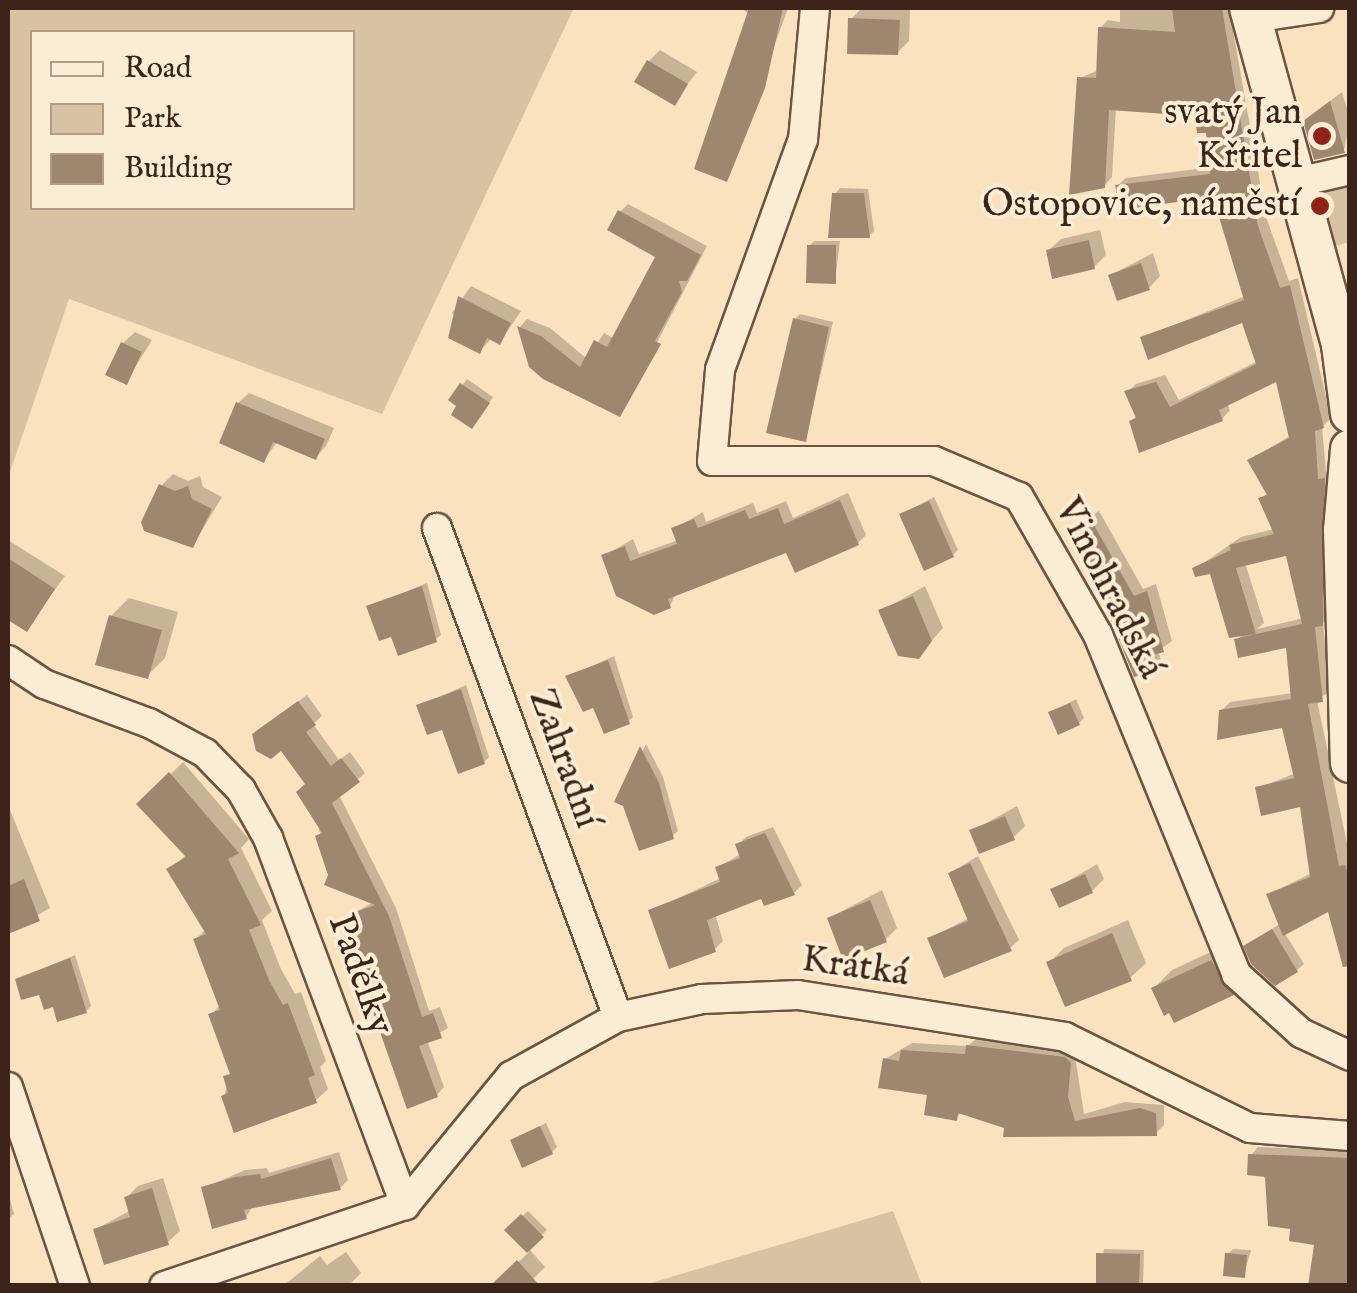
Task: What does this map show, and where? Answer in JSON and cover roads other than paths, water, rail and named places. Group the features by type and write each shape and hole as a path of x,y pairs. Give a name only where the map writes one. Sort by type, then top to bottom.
{"street":[{"name":"Vinohradská","path":"815,8 803,139 720,370 712,461 934,462 1019,497 1098,635 1236,974 1301,1034 1350,1056"},
{"path":"1318,8 1250,13 1345,344 1350,414"},
{"path":"1311,179 1350,170"},
{"path":"1350,449 1344,530 1350,764"},
{"name":"Zahradní","path":"437,528 618,1017"},
{"name":"Padělky","path":"8,660 44,684 149,722 206,753 241,790 268,838 405,1205"},
{"name":"Krátká","path":"405,1205 511,1076 618,1017 702,999 798,994 1065,1036 1250,1128 1350,1136"},
{"path":"8,1087 74,1286"},
{"path":"164,1286 405,1205"}],"place":[{"name":"svatý Jan Křtitel","path":"1322,136"},
{"name":"Ostopovice, náměstí","path":"1320,206"}]}
